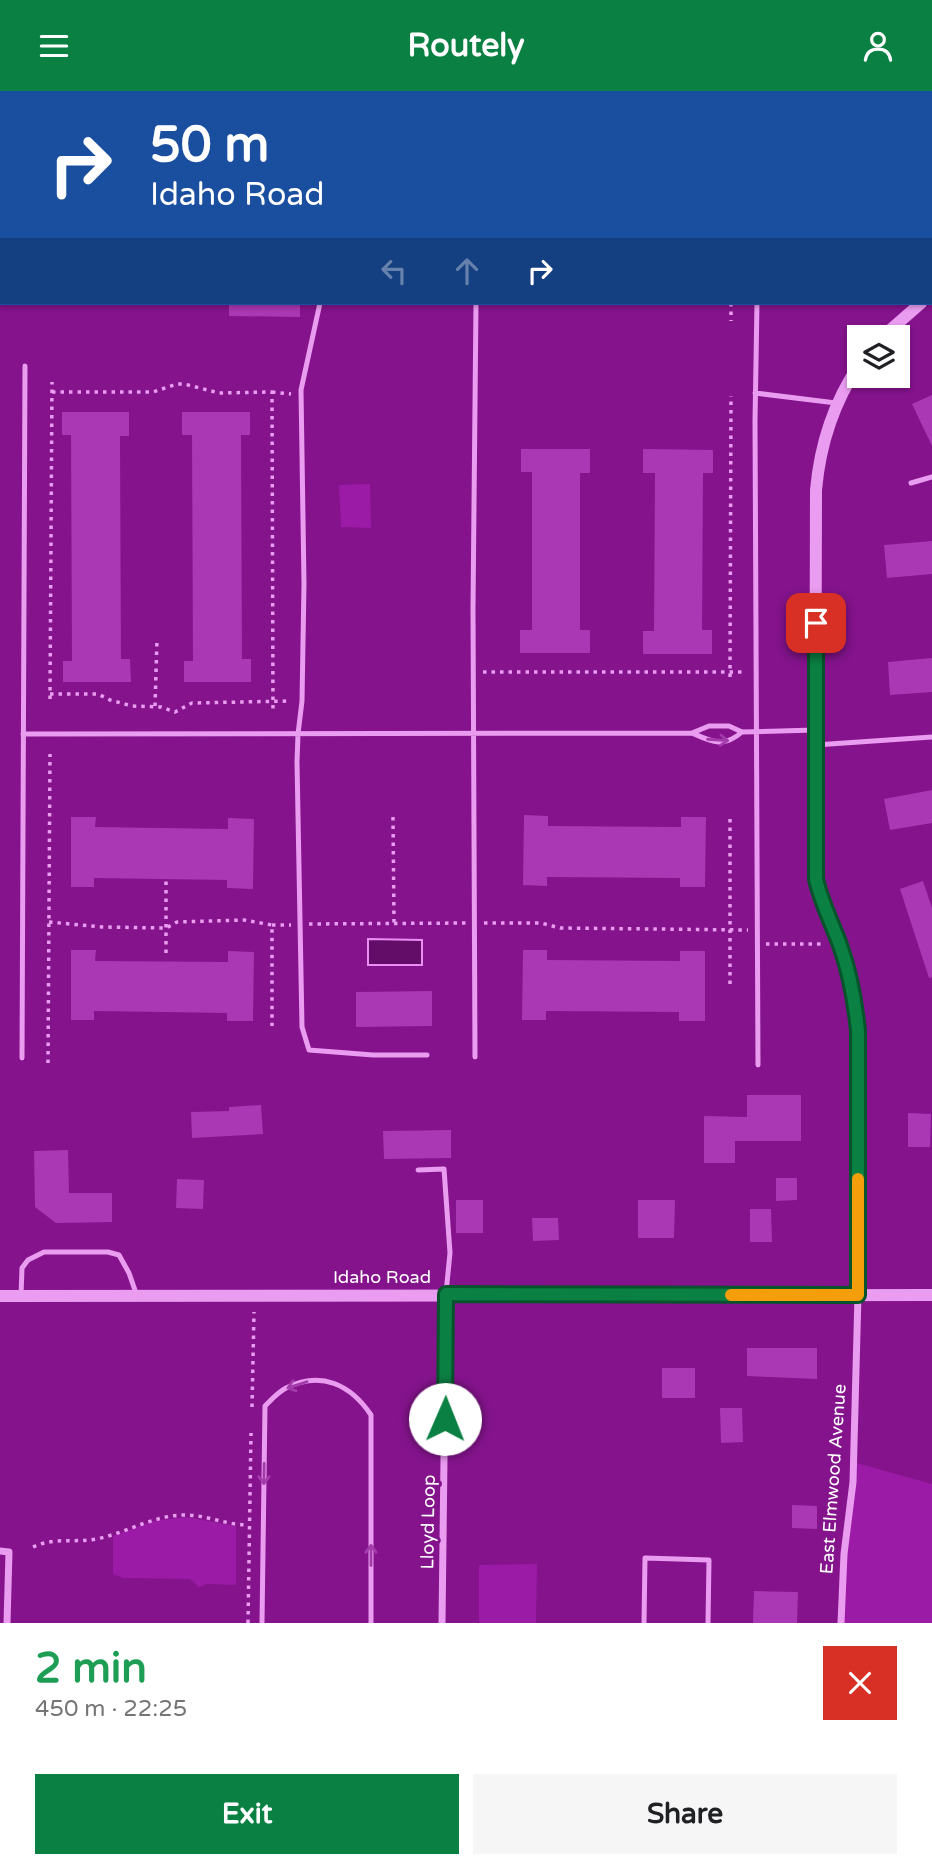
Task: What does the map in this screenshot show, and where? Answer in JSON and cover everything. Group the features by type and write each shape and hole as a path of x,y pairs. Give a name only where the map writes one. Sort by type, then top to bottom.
{"street":[{"path":"896,325 919,305"},
{"path":"847,387 838,403 822,451 816,490 816,879 854,997 858,1031 858,1295"},
{"name":"Lloyd Loop","path":"442,1623 446,1294"},
{"name":"East Elmwood Avenue","path":"841,1623 844,1554 853,1482 858,1295"},
{"name":"Idaho Road","path":"0,1296 932,1295"},
{"path":"0,1552 9,1552 7,1623"}],"lane":[{"path":"320,305 301,395 304,584 302,701 298,734 302,1027 309,1050 373,1055 427,1055"},
{"path":"475,1056 473,672 477,305"},
{"path":"757,305 758,1065"},
{"path":"22,1058 25,366"},
{"path":"755,393 838,403"},
{"path":"911,483 932,477"},
{"path":"23,734 692,733 709,726 729,726 742,732 815,730"},
{"path":"692,733 723,743 733,740 742,732"},
{"path":"815,745 932,737"},
{"path":"418,1170 444,1169 450,1253 446,1294"},
{"path":"21,1296 22,1268 28,1260 44,1252 108,1252 120,1255 137,1296"},
{"path":"262,1623 265,1406 284,1389 303,1381 318,1380 352,1392 371,1415 371,1623"},
{"path":"644,1623 645,1558 709,1560 709,1623"}],"path":[{"path":"731,305 731,321"},
{"path":"52,382 50,697 98,694 132,706 155,706 176,712 192,703 302,701"},
{"path":"52,392 153,392 184,384 219,393 272,392 301,395"},
{"path":"272,392 273,709"},
{"path":"730,674 731,396"},
{"path":"155,706 157,639"},
{"path":"473,672 758,672"},
{"path":"48,1063 50,754"},
{"path":"393,817 394,922"},
{"path":"730,819 730,986"},
{"path":"166,881 166,953"},
{"path":"49,922 102,927 166,928 177,922 244,920 272,925 327,922 541,923 560,928 758,930"},
{"path":"272,925 272,1025"},
{"path":"758,944 839,944"},
{"path":"252,1418 254,1312"},
{"path":"248,1623 251,1432"},
{"path":"33,1546 46,1541 75,1542 98,1539 159,1518 184,1515 205,1517 232,1525 249,1525"}],"shaded area":[{"path":"370,484 371,528 341,527 339,485"},
{"path":"368,939 422,940 422,965 368,965"},
{"path":"853,1462 932,1484 932,1623 841,1623"},
{"path":"186,1517 236,1526 236,1585 207,1584 199,1587 190,1579 123,1578 113,1574 113,1536 153,1521"},
{"path":"537,1564 536,1623 479,1623 479,1565"}],"building":[{"path":"229,305 300,305 300,317 229,316"},
{"path":"932,395 932,446 912,404"},
{"path":"62,412 129,412 129,436 120,436 121,659 130,659 131,682 63,682 63,661 72,661 71,435 62,435"},
{"path":"182,412 250,412 250,435 241,435 242,659 251,659 251,682 184,682 184,661 193,661 192,435 182,435"},
{"path":"521,449 590,449 590,473 580,473 580,630 590,630 590,653 520,653 520,630 532,630 532,472 521,472"},
{"path":"643,449 713,450 713,473 703,473 702,630 712,630 712,654 643,654 643,631 654,631 655,473 643,473"},
{"path":"932,541 932,574 887,578 884,545"},
{"path":"932,658 932,692 890,695 888,662"},
{"path":"932,790 932,823 890,830 884,799"},
{"path":"524,815 548,816 548,826 681,827 681,817 706,817 705,887 680,887 680,878 547,877 547,886 523,885"},
{"path":"71,817 96,817 95,827 228,829 228,818 254,819 253,889 227,888 227,880 94,878 94,887 71,887"},
{"path":"923,881 932,908 932,977 929,978 900,889"},
{"path":"71,950 96,950 95,961 228,962 228,951 254,952 253,1021 227,1021 227,1013 94,1011 94,1020 71,1020"},
{"path":"523,950 547,950 547,960 680,961 680,951 705,951 705,1021 679,1021 679,1012 546,1011 546,1020 522,1020"},
{"path":"432,991 432,1026 356,1027 356,992"},
{"path":"747,1095 801,1095 801,1141 735,1141 735,1163 704,1163 704,1116 747,1117"},
{"path":"261,1105 263,1134 192,1138 191,1112 229,1111 229,1107"},
{"path":"908,1113 931,1114 930,1147 908,1147"},
{"path":"451,1130 451,1158 384,1159 383,1131"},
{"path":"68,1150 69,1193 112,1193 112,1222 56,1223 35,1207 34,1151"},
{"path":"776,1178 797,1178 797,1200 776,1201"},
{"path":"177,1179 204,1180 203,1209 176,1208"},
{"path":"456,1200 483,1200 483,1233 456,1233"},
{"path":"638,1200 675,1200 674,1238 638,1238"},
{"path":"750,1209 771,1209 772,1242 750,1242"},
{"path":"532,1218 558,1218 559,1240 533,1241"},
{"path":"747,1348 817,1348 817,1379 747,1376"},
{"path":"662,1368 695,1368 695,1398 662,1398"},
{"path":"720,1408 742,1408 743,1442 721,1443"},
{"path":"792,1505 817,1506 817,1529 792,1528"},
{"path":"754,1591 798,1592 797,1623 753,1623"}],"slow traffic":[{"path":"731,1295 858,1295 858,1179"}],"route":[{"path":"445,1419 446,1294 858,1295 858,1031 847,966 820,896 815,870 816,623"}]}
